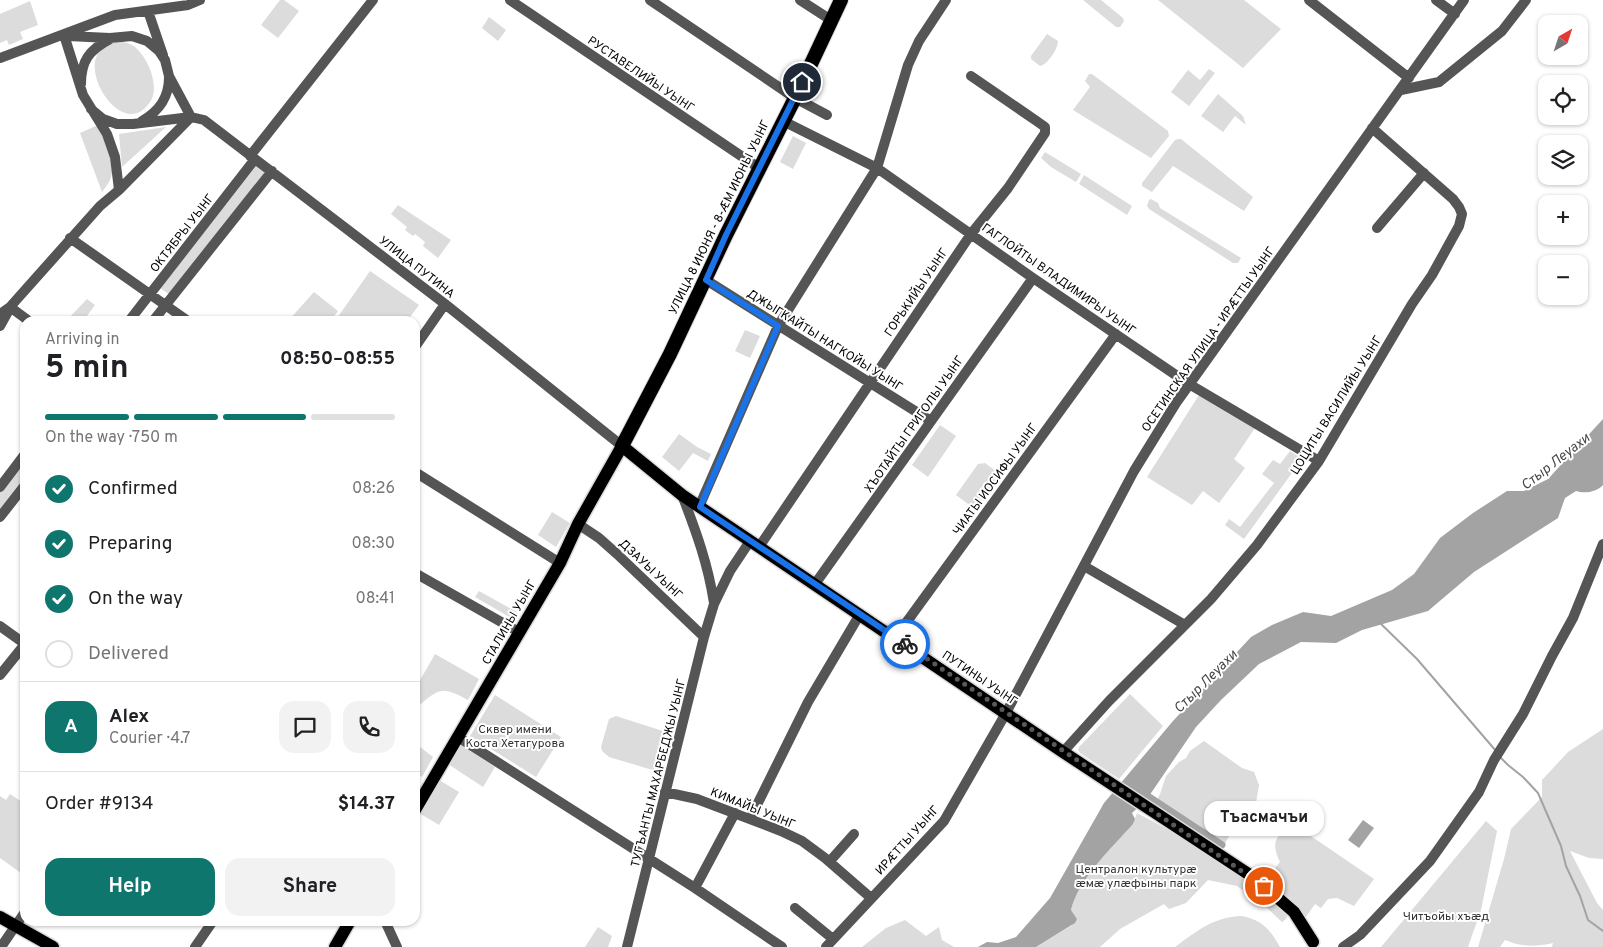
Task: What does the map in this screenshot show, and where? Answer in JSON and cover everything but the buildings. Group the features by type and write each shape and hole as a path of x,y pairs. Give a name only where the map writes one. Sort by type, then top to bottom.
{"highway":[{"name":"УЛИЦА 8 ИЮНЯ - 8-ӔМ ИЮНЫ УЫНГ","path":"622,446 658,378 841,0"}],"main road":[{"name":"ПУТИНЫ УЫНГ","path":"622,446 682,495 1063,752 1256,879 1294,912 1314,945"},
{"name":"СТАЛИНЫ УЫНГ","path":"420,802 560,563 578,524 622,446"},
{"path":"0,917 53,947"},
{"path":"335,947 347,926"}],"street":[{"path":"0,58 115,15 188,5 200,0"},
{"name":"ОКТЯБРЫ УЫНГ","path":"133,316 373,0"},
{"name":"РУСТАВЕЛИЙЫ УЫНГ","path":"510,0 759,168"},
{"path":"650,0 795,98 827,115"},
{"path":"800,0 831,20"},
{"path":"700,507 778,326 877,168 908,65 919,41 946,0"},
{"path":"1309,0 1409,78"},
{"path":"1436,0 1455,14"},
{"name":"ОСЕТИНСКАЯ УЛИЦА - ИРÆТТЫ УЫНГ","path":"1006,713 1134,471 1189,384 1464,0"},
{"path":"1400,90 1439,82 1502,31 1526,0"},
{"path":"133,124 155,113 165,101 169,86 169,76 165,60 148,11"},
{"path":"64,35 110,38 132,36 147,41 159,51 165,60"},
{"path":"64,35 83,95 107,134 115,157 119,190"},
{"path":"81,87 81,72 87,57 97,46 110,38"},
{"path":"169,76 192,117"},
{"name":"ГОРЬКИЙЫ УЫНГ","path":"754,544 869,383 971,234 1008,188 1045,133 1045,127 971,76"},
{"path":"91,108 103,118 117,124 192,117"},
{"path":"0,326 10,307 70,238 100,206 119,190 192,117"},
{"name":"УЛИЦА ПУТИНА","path":"192,117 204,120 272,171 445,304 622,446"},
{"name":"ГАГЛОЙТЫ ВЛАДИМИРЫ УЫНГ","path":"783,121 877,168 1033,278 1189,384 1319,461"},
{"name":"ЦОЦИТЫ ВАСИЛИЙЫ УЫНГ","path":"1063,752 1109,701 1211,599 1257,546 1319,461 1412,304 1432,275 1459,226 1462,214 1453,199 1372,128"},
{"path":"158,316 272,171"},
{"path":"1377,228 1424,173"},
{"path":"70,238 181,316"},
{"name":"ХЪОТАЙТЫ ГРИГОЛЫ УЫНГ","path":"815,584 1033,278"},
{"name":"ДЖЫГКАЙТЫ НАГКОЙЫ УЫНГ","path":"706,280 931,421"},
{"path":"420,339 445,304"},
{"path":"0,314 10,307"},
{"path":"10,307 22,316"},
{"name":"ЧИАТЫ ИОСИФЫ УЫНГ","path":"895,638 1116,334"},
{"path":"0,487 20,461"},
{"path":"420,475 560,563"},
{"path":"0,518 20,492"},
{"name":"ТУГЪАНТЫ МАХАРБЕДЖЫ УЫНГ","path":"682,495 700,542 714,604"},
{"name":"ДЗАУЫ УЫНГ","path":"578,524 599,538 617,554 704,636"},
{"name":"ТУГЪАНТЫ МАХАРБЕДЖЫ УЫНГ","path":"627,947 704,636 714,604 730,571 754,544"},
{"path":"1343,947 1360,935 1430,861 1479,792 1494,760 1523,714 1552,656 1574,618 1603,544"},
{"path":"1084,566 1185,625"},
{"path":"420,576 519,632"},
{"path":"750,819 808,702 860,614"},
{"path":"0,626 20,640"},
{"path":"0,675 20,650"},
{"name":"ИРÆТТЫ УЫНГ","path":"826,947 944,821 1006,713"},
{"path":"458,737 695,888 782,947"},
{"name":"КИМАЙЫ УЫНГ","path":"665,792 698,800 735,813 802,841 872,898"},
{"path":"695,888 735,813"},
{"path":"830,862 854,834"},
{"path":"795,908 833,939"},
{"path":"1,947 20,920"},
{"path":"195,947 210,926"},
{"path":"387,926 397,947"}],"green space":[{"path":"280,0 284,0 299,11 278,38 261,25"},
{"path":"1083,0 1101,0 1123,18 1124,21 1120,27 1116,27"},
{"path":"1158,0 1244,0 1281,29 1243,68"},
{"path":"30,1 38,25 20,32 23,39 9,45 7,40 0,43 0,14"},
{"path":"489,17 506,30 498,41 482,28"},
{"path":"1047,34 1058,41 1058,44 1049,59 1040,66 1031,59 1031,56"},
{"path":"120,41 134,46 146,60 152,74 153,96 140,112 130,114 120,111 103,93 97,81 95,69 98,54 109,44"},
{"path":"1209,69 1215,73 1189,106 1171,92 1188,70 1200,80"},
{"path":"1089,74 1092,74 1168,131 1169,136 1151,158 1073,110 1090,87 1085,81"},
{"path":"1218,94 1243,116 1246,125 1235,116 1223,132 1201,116"},
{"path":"98,125 108,145 112,160 109,182 102,192 80,133"},
{"path":"166,127 122,167 119,134"},
{"path":"793,136 806,143 793,169 780,162"},
{"path":"1181,139 1253,197 1244,211 1173,166 1152,192 1142,186 1142,183 1175,140"},
{"path":"1045,152 1081,174 1076,182 1051,167 1041,158"},
{"path":"257,165 265,172 170,295 160,288"},
{"path":"1084,175 1132,206 1127,215 1079,184"},
{"path":"1151,199 1158,203 1160,208 1241,258 1238,263 1233,263 1149,209 1147,206"},
{"path":"398,205 451,240 438,258 423,246 425,242 415,234 413,236 405,230 407,227 391,214"},
{"path":"370,271 419,305 411,316 338,316"},
{"path":"314,292 338,311 334,316 292,316"},
{"path":"87,299 95,305 87,316 71,316"},
{"path":"745,330 760,336 750,358 735,351"},
{"path":"1199,395 1255,428 1234,459 1245,468 1219,503 1203,491 1192,505 1147,477"},
{"path":"940,425 956,436 928,477 912,465"},
{"path":"679,434 711,454 708,461 693,453 679,471 662,457"},
{"path":"1290,451 1302,459 1244,539 1225,525 1229,519 1240,527 1274,483 1262,474 1273,460 1280,464"},
{"path":"985,463 1001,475 976,510 956,495 978,464"},
{"path":"20,465 20,487 0,513 0,491"},
{"path":"552,512 570,523 556,547 538,535"},
{"path":"479,591 517,612 513,619 475,597"},
{"path":"435,654 479,679 468,700 454,693 443,691 434,694 421,704 420,680"},
{"path":"1130,694 1163,726 1119,779 1078,750"},
{"name":"Сквер имени Коста Хетагурова","path":"495,695 561,737 536,777 470,736"},
{"path":"616,716 666,732 656,771 609,757 602,751 601,747 609,719"},
{"path":"1603,729 1603,859 1589,858 1570,851 1597,903 1603,910 1603,947 1552,947 1553,943 1528,946 1505,940 1500,947 1478,947 1511,829 1542,797 1542,780 1568,752"},
{"path":"1204,741 1242,768 1254,772 1259,785 1256,803 1241,808 1231,815 1232,831 1221,850 1154,805 1166,776 1179,762 1186,758 1190,751"},
{"path":"461,745 495,767 483,787 448,764"},
{"path":"420,747 433,757 422,777 420,776"},
{"path":"439,780 459,792 439,825 420,814"},
{"path":"10,794 20,801 20,872 0,858 0,796 6,800"},
{"name":"Централон культурæ æмæ улæфыны парк","path":"1137,813 1177,834 1236,872 1272,900 1287,916 1286,919 1282,922 1266,907 1237,886 1208,880 1186,903 1169,909 1164,904 1120,929 1100,947 1036,947 1071,926 1077,919 1071,910 1081,887 1097,864 1133,824"},
{"name":"Читъойы хъæд","path":"1486,821 1497,831 1481,910 1468,947 1381,947"},
{"path":"1299,828 1374,879 1354,906 1337,898 1328,899 1321,908 1315,904 1305,918 1290,899 1266,879 1280,862 1277,856 1276,840 1283,833 1296,832"},
{"path":"1242,916 1255,920 1265,926 1280,947 1175,947 1198,930 1214,922"},
{"path":"905,920 926,936 939,927 942,940 954,947 862,947 886,928"},
{"path":"598,927 612,936 608,947 585,947"}],"shaded area":[{"path":"1603,419 1603,485 1590,492 1576,491 1565,498 1558,518 1474,572 1428,611 1362,630 1336,643 1301,642 1259,664 1196,727 1147,799 1132,813 1135,819 1133,824 1088,875 1075,898 1071,910 1077,919 1075,923 1036,947 978,947 987,942 998,943 1016,937 1050,898 1104,803 1173,721 1251,637 1272,625 1303,612 1331,616 1392,590 1414,574 1440,538 1473,513 1507,491 1524,491 1548,479"},
{"path":"1363,820 1374,828 1359,848 1348,840"}],"waterway":[{"path":"1380,623 1417,659 1496,751"},
{"path":"1500,757 1538,793 1561,846 1566,866 1580,896 1588,920 1603,931"},
{"path":"1143,793 1222,845"}],"way so far":[{"path":"905,644 1264,886"}],"place":[{"name":"Тъасмачъи","path":"1264,886"}],"route":[{"path":"802,82 726,235 706,280 778,326 700,507 905,644"}],"water label":[{"name":"Стыр Леуахи","path":"1555,461"},
{"name":"Стыр Леуахи","path":"1205,681"}]}
